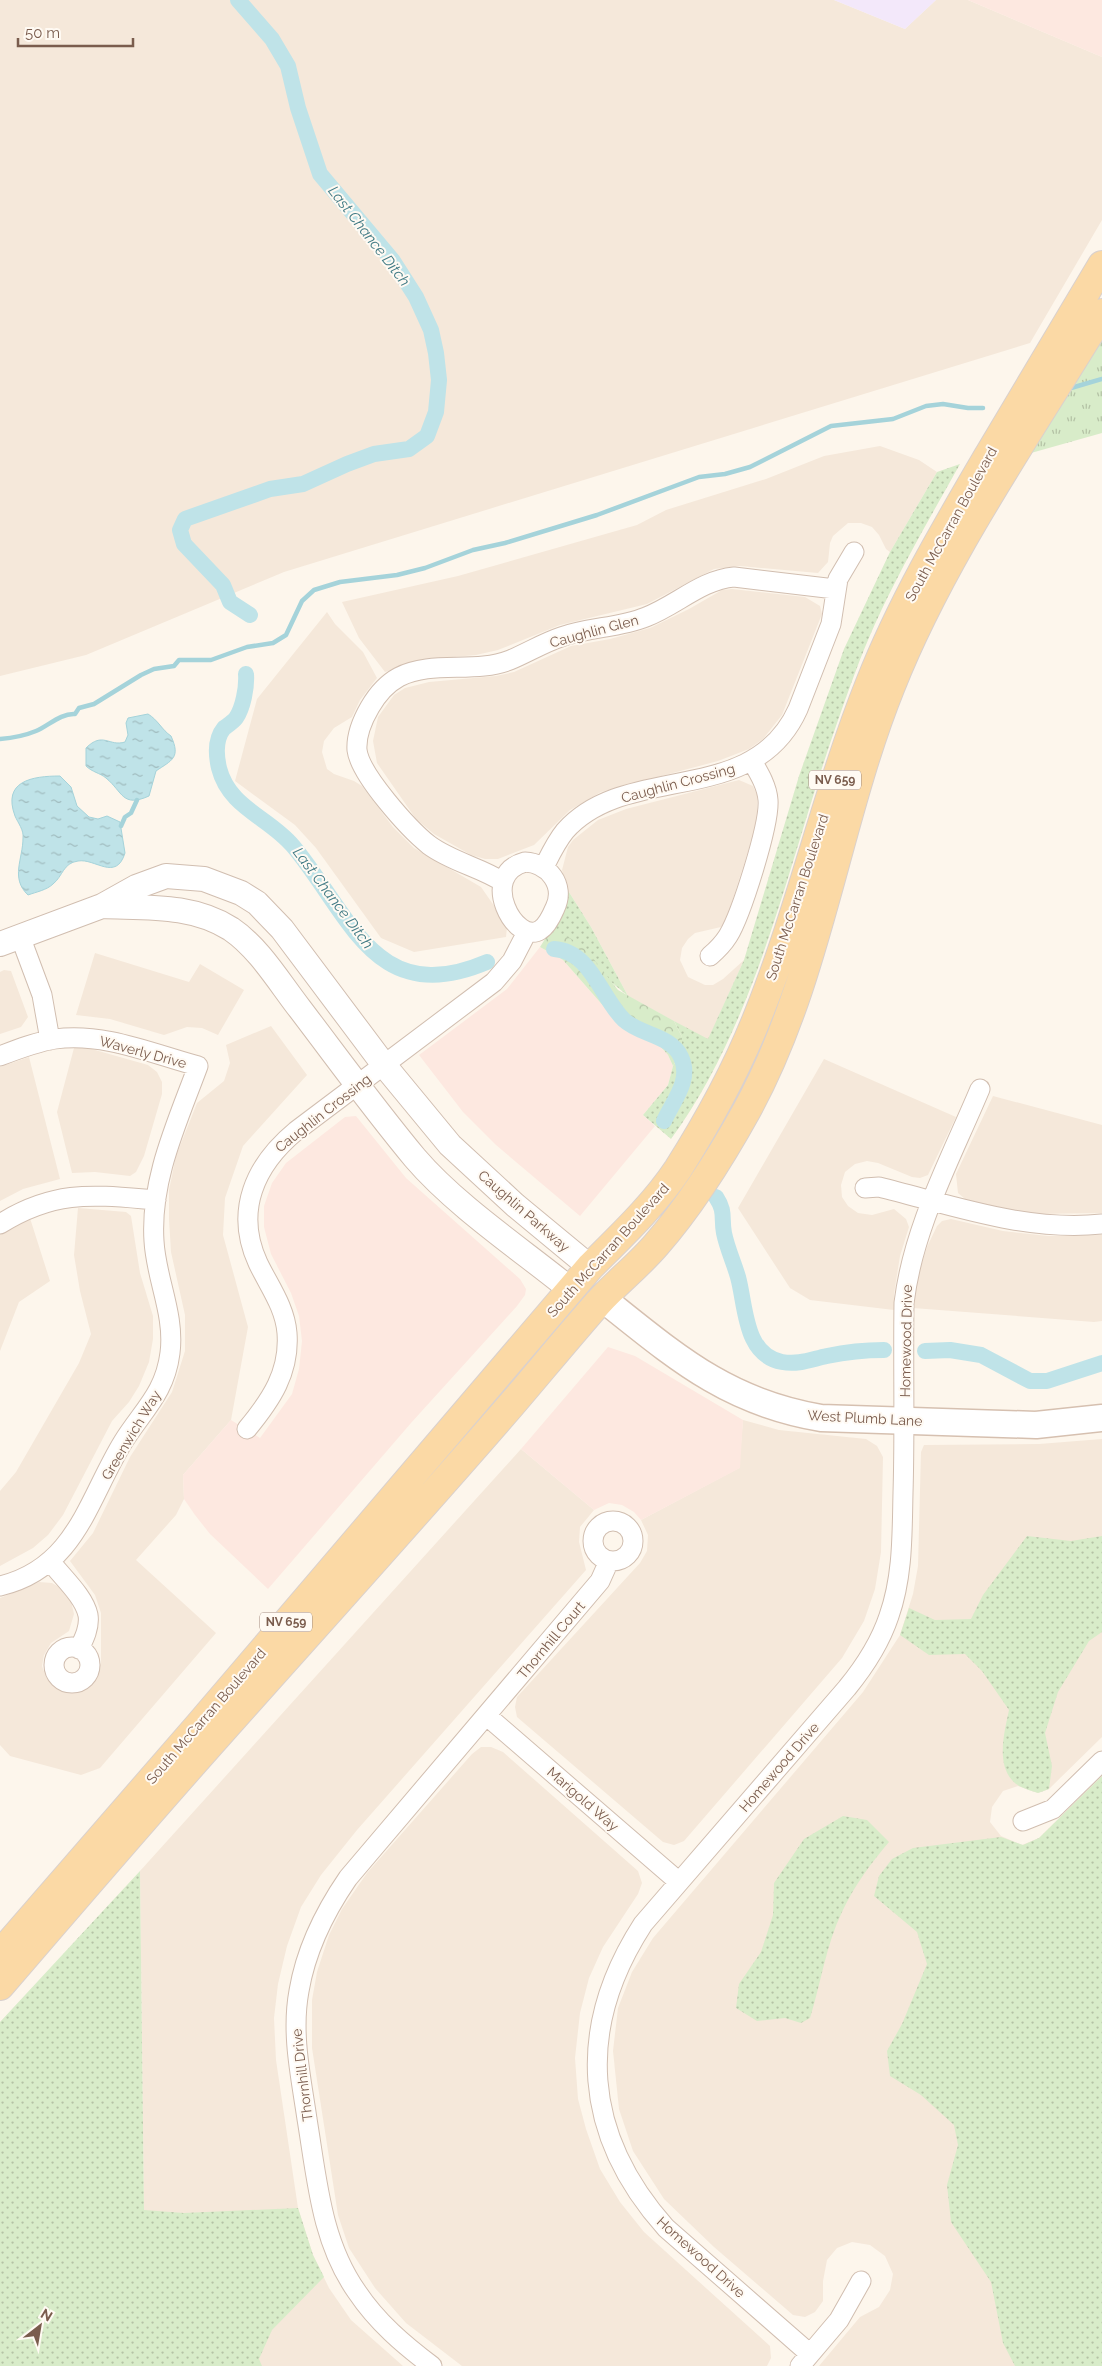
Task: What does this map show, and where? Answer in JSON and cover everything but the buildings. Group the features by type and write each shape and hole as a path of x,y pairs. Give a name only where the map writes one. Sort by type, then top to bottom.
{"main road":[{"name":"South McCarran Boulevard","path":"0,1954 590,1267 643,1213 676,1171 715,1105 759,1013 849,741 870,682 898,620 929,559 968,490 1102,264"},
{"name":"South McCarran Boulevard","path":"0,1986 218,1735 471,1451 602,1298 654,1248 677,1219 747,1109 771,1059 794,1002 811,949 854,789 892,683 933,597 972,527 1102,313"},
{"name":"Caughlin Parkway","path":"571,1290 594,1298 602,1298 604,1288 590,1267"},
{"name":"West Plumb Lane","path":"602,1298 693,1368 727,1388 757,1402 788,1412 821,1418 1036,1425 1102,1418"}],"street":[{"name":"Caughlin Crossing","path":"544,867 565,831 586,812 597,806 623,797 730,770 752,761 776,742 793,720 831,624 835,589 842,570 854,552"},
{"name":"Caughlin Glen","path":"503,882 458,862 430,845 403,820 363,766 357,746 362,723 375,700 390,683 400,677 422,670 498,664 562,636 641,619 667,608 702,585 722,578 734,577 835,589"},
{"path":"710,956 721,947 735,922 766,824 768,799 762,777 752,761"},
{"path":"534,862 544,867 555,880 558,901 541,930 527,932 518,926 503,900 501,895 503,882 508,873 519,864 534,862"},
{"name":"Caughlin Parkway","path":"10,940 102,906 136,887 166,876 204,879 241,893 256,903 282,929 384,1065 450,1145 515,1205 590,1267"},
{"name":"Caughlin Parkway","path":"102,906 189,911 202,914 230,929 256,952 358,1085 430,1174 470,1210 571,1290"},
{"name":"Caughlin Crossing","path":"247,1429 276,1390 282,1376 287,1348 286,1324 280,1305 258,1264 249,1234 249,1203 252,1188 274,1151 494,982 512,961 527,932"},
{"path":"10,940 42,995 50,1040"},
{"name":"Waverly Drive","path":"0,1056 50,1040 82,1038 103,1040 198,1066"},
{"name":"Greenwich Way","path":"0,1586 30,1574 50,1561 65,1547 78,1529 114,1457 156,1396 165,1375 171,1333 169,1310 156,1262 153,1239 156,1200 165,1156 198,1066"},
{"name":"Homewood Drive","path":"805,2360 666,2228 653,2214 630,2182 615,2154 605,2125 597,2068 598,2038 604,2007 613,1978 627,1949 643,1924 847,1688 876,1646 889,1617 897,1590 902,1559 905,1294 910,1264 933,1200 980,1089"},
{"path":"865,1188 879,1187 992,1217 1053,1225 1102,1224"},
{"path":"0,1224 18,1212 44,1202 68,1196 93,1195 156,1200"},
{"path":"50,1561 81,1601 88,1616 87,1632 80,1649"},
{"name":"Thornhill Court","path":"488,1716 600,1581 609,1561"},
{"name":"Marigold Way","path":"488,1716 679,1882"},
{"name":"Thornhill Drive","path":"432,2366 396,2338 356,2292 340,2264 329,2236 321,2209 297,2054 297,2008 306,1960 316,1931 331,1902 348,1878 488,1716"},
{"path":"1023,1821 1053,1809 1102,1761"},
{"path":"805,2360 839,2320 861,2281"}],"shaded area":[{"path":"0,0 834,0 905,29 936,0 968,0 1102,57 1102,220 1030,343 284,572 86,655 0,676"},
{"path":"834,0 936,0 905,29"},
{"path":"968,0 1102,0 1102,57"},
{"path":"880,446 919,460 937,472 890,552 872,527 861,523 848,523 833,536 830,543 828,562 818,573 740,566 714,569 647,604 560,625 498,650 476,655 419,660 385,672 359,638 342,602 458,576 637,525 666,510 766,479 824,456"},
{"path":"732,589 805,597 820,606 822,614 782,715 763,739 749,749 718,761 601,792 570,810 534,845 498,859 485,859 471,855 434,834 416,819 377,763 373,741 378,717 394,695 405,688 429,682 496,676 514,672 571,646 610,639 650,628 722,590"},
{"path":"327,612 335,624 363,652 377,678 360,700 352,717 334,728 324,741 322,752 327,769 362,786 393,827 414,848 481,887 504,920 507,927 506,937 414,952 381,938 316,848 295,825 235,781 257,699"},
{"path":"739,780 753,786 757,795 757,823 726,921 721,927 695,933 682,948 680,960 688,977 705,985 713,985 723,979 744,960 708,1040 628,996 591,927 567,889 562,870 568,847 573,840 598,820 626,809"},
{"path":"540,947 563,960 620,1025 661,1047 668,1055 673,1066 668,1085 643,1115 655,1126 580,1216 496,1145 463,1112 419,1055 507,989"},
{"path":"95,953 189,982 200,964 244,990 218,1035 202,1028 187,1027 164,1035 110,1019 76,1015"},
{"path":"4,970 11,971 28,1017 21,1027 0,1034 0,972"},
{"path":"271,1026 307,1075 243,1146 225,1198 223,1235 248,1327 231,1420 183,1475 184,1499 176,1515 136,1560 216,1633 100,1768 81,1775 10,1756 0,1745 0,1598 39,1582 52,1583 59,1587 71,1601 74,1614 69,1631 51,1643 44,1655 42,1666 46,1677 56,1688 67,1692 79,1691 90,1686 101,1663 101,1613 95,1595 70,1561 93,1533 130,1457 172,1392 185,1351 185,1315 171,1252 169,1219 169,1190 176,1156 197,1103 224,1081 230,1063 226,1045"},
{"path":"74,1048 88,1048 148,1065 157,1072 162,1082 162,1094 144,1156 136,1172 130,1176 95,1172 72,1173 57,1112"},
{"path":"29,1057 60,1179 23,1189 0,1201 0,1067"},
{"path":"824,1059 956,1117 928,1175 920,1178 912,1177 878,1163 867,1161 855,1164 845,1172 841,1185 842,1197 848,1206 858,1213 872,1215 894,1209 906,1219 909,1227 900,1256 894,1294 894,1310 810,1300 790,1288 738,1208"},
{"path":"993,1096 1102,1125 1102,1213 1038,1214 976,1202 965,1199 958,1193 956,1174"},
{"path":"356,1116 406,1178 520,1279 526,1289 525,1295 411,1423 268,1589 210,1534 195,1515 184,1499 183,1475 231,1420 260,1438 292,1394 299,1369 302,1341 299,1316 291,1293 271,1254 264,1227 264,1206 272,1183 286,1163 345,1117"},
{"path":"78,1208 126,1212 131,1216 140,1273 153,1316 153,1339 149,1362 139,1386 129,1402 112,1421 63,1515 48,1535 33,1548 0,1566 0,1491 16,1472 79,1363 91,1334 80,1291 74,1255"},
{"path":"29,1215 50,1281 19,1302 0,1351 0,1233"},
{"path":"951,1219 1003,1231 1048,1236 1102,1235 1102,1321 1094,1322 913,1308 919,1273 927,1247 937,1226 942,1221"},
{"path":"608,1347 635,1356 743,1420 740,1468 641,1520 634,1512 622,1505 609,1503 594,1510 521,1449"},
{"path":"743,1420 779,1430 866,1439 877,1446 883,1457 881,1552 875,1589 864,1621 842,1658 684,1841 674,1845 663,1842 517,1717 515,1707 517,1697 640,1563 647,1551 648,1535 641,1520 739,1468"},
{"path":"1102,1439 1102,1737 1049,1789 1038,1793 1018,1786 1003,1791 992,1807 990,1822 1001,1836 1022,1845 1039,1838 1102,1776 1102,2366 819,2366 860,2317 879,2307 890,2290 893,2274 885,2256 870,2245 852,2242 837,2248 827,2260 823,2281 823,2301 815,2312 805,2317 793,2315 714,2247 664,2199 633,2151 619,2109 613,2051 618,2008 632,1972 653,1938 863,1692 900,1635 913,1594 918,1566 921,1452 924,1445 1039,1444"},
{"path":"521,1449 594,1510 580,1527 579,1542 586,1570 357,1830 321,1875 301,1907 287,1946 278,1984 274,2018 276,2060 298,2208 313,2255 329,2288 351,2320 403,2366 139,2366 144,2210 140,1871"},
{"path":"481,1747 491,1747 503,1752 638,1871 642,1883 638,1894 603,1947 589,1978 580,2013 575,2058 578,2099 600,2169 620,2202 644,2232 770,2346 771,2358 767,2366 462,2366 406,2323 375,2288 349,2248 338,2215 312,2048 312,2000 317,1972 329,1935 342,1909 367,1873 472,1754"}],"green space":[{"path":"1102,341 1102,433 1031,453"},
{"path":"960,464 905,563 870,636 836,726 786,886 749,992 727,1044 701,1093 671,1139 643,1115 668,1085 673,1066 682,1050 682,1037 674,1021 708,1039 744,960 799,776 844,649 890,552 937,472"},
{"path":"567,889 591,927 628,996 550,931"},
{"path":"550,931 570,938 585,948 618,990 674,1021 682,1037 682,1050 673,1066 668,1055 661,1047 620,1025 563,960 540,947"},
{"path":"1027,1536 1071,1541 1102,1536 1102,1632 1089,1641 1058,1692 1045,1733 1052,1766 1049,1789 1038,1793 1019,1786 1006,1771 1003,1740 1009,1710 982,1671 965,1654 929,1655 900,1635 909,1608 935,1620 971,1619 983,1595"},
{"path":"1102,1776 1102,2366 1015,2366 1003,2343 991,2282 951,2222 947,2185 958,2145 954,2125 921,2095 890,2076 887,2051 902,2024 927,1964 917,1932 874,1896 879,1876 892,1859 913,1848 1001,1837 1023,1845 1039,1838"},
{"path":"843,1816 867,1820 889,1842 863,1875 836,1925 810,2018 801,2023 785,2018 757,2021 736,2008 739,1984 761,1952 773,1915 774,1883 804,1839"},
{"path":"140,1871 144,2210 184,2213 298,2208 313,2255 324,2277 272,2330 259,2359 262,2366 0,2366 0,2022"}],"water":[{"path":"148,714 171,736 175,754 170,761 156,771 149,796 133,800 128,799 106,778 86,766 86,748 92,743 102,740 115,743 125,742 128,735 126,723 128,718"},
{"path":"60,776 71,787 77,806 89,817 98,819 107,816 120,822 125,853 121,862 111,867 104,867 85,861 73,862 66,867 51,886 28,895 20,882 19,868 23,835 12,804 13,795 16,788 30,779"}],"waterway":[{"name":"Last Chance Ditch","path":"238,0 272,39 288,66 298,108 320,174 393,261 416,297 431,330 439,380 436,412 427,436 409,449 374,454 303,484 270,489 185,519 180,530 184,544 223,585 230,602 250,615"},
{"path":"1071,388 1102,379"},
{"path":"0,739 32,733 60,718 75,714 79,708 94,704 141,675 154,669 174,666 179,660 211,660 247,647 273,643 286,635 302,601 314,590 340,582 397,575 425,568 473,550 505,543 597,515 699,477 725,474 750,467 831,426 893,419 926,406 943,404 983,408"},
{"name":"Last Chance Ditch","path":"246,674 241,709 236,718 221,732 217,747 219,768 224,782 231,793 240,803 273,827 293,846 369,948 391,964 417,974 449,974 487,962"},
{"path":"121,826 125,817 131,813 137,800"},
{"name":"Last Chance Ditch","path":"554,949 567,952 586,967 624,1020 638,1029 670,1044 681,1057 684,1066 683,1082 664,1121"},
{"name":"Last Chance Ditch","path":"716,1197 722,1211 724,1233 738,1277 745,1315 753,1340 760,1350 770,1358 794,1363 848,1352 884,1350"},
{"name":"Last Chance Ditch","path":"925,1351 950,1350 981,1355 1030,1381 1047,1381 1102,1363"}]}
